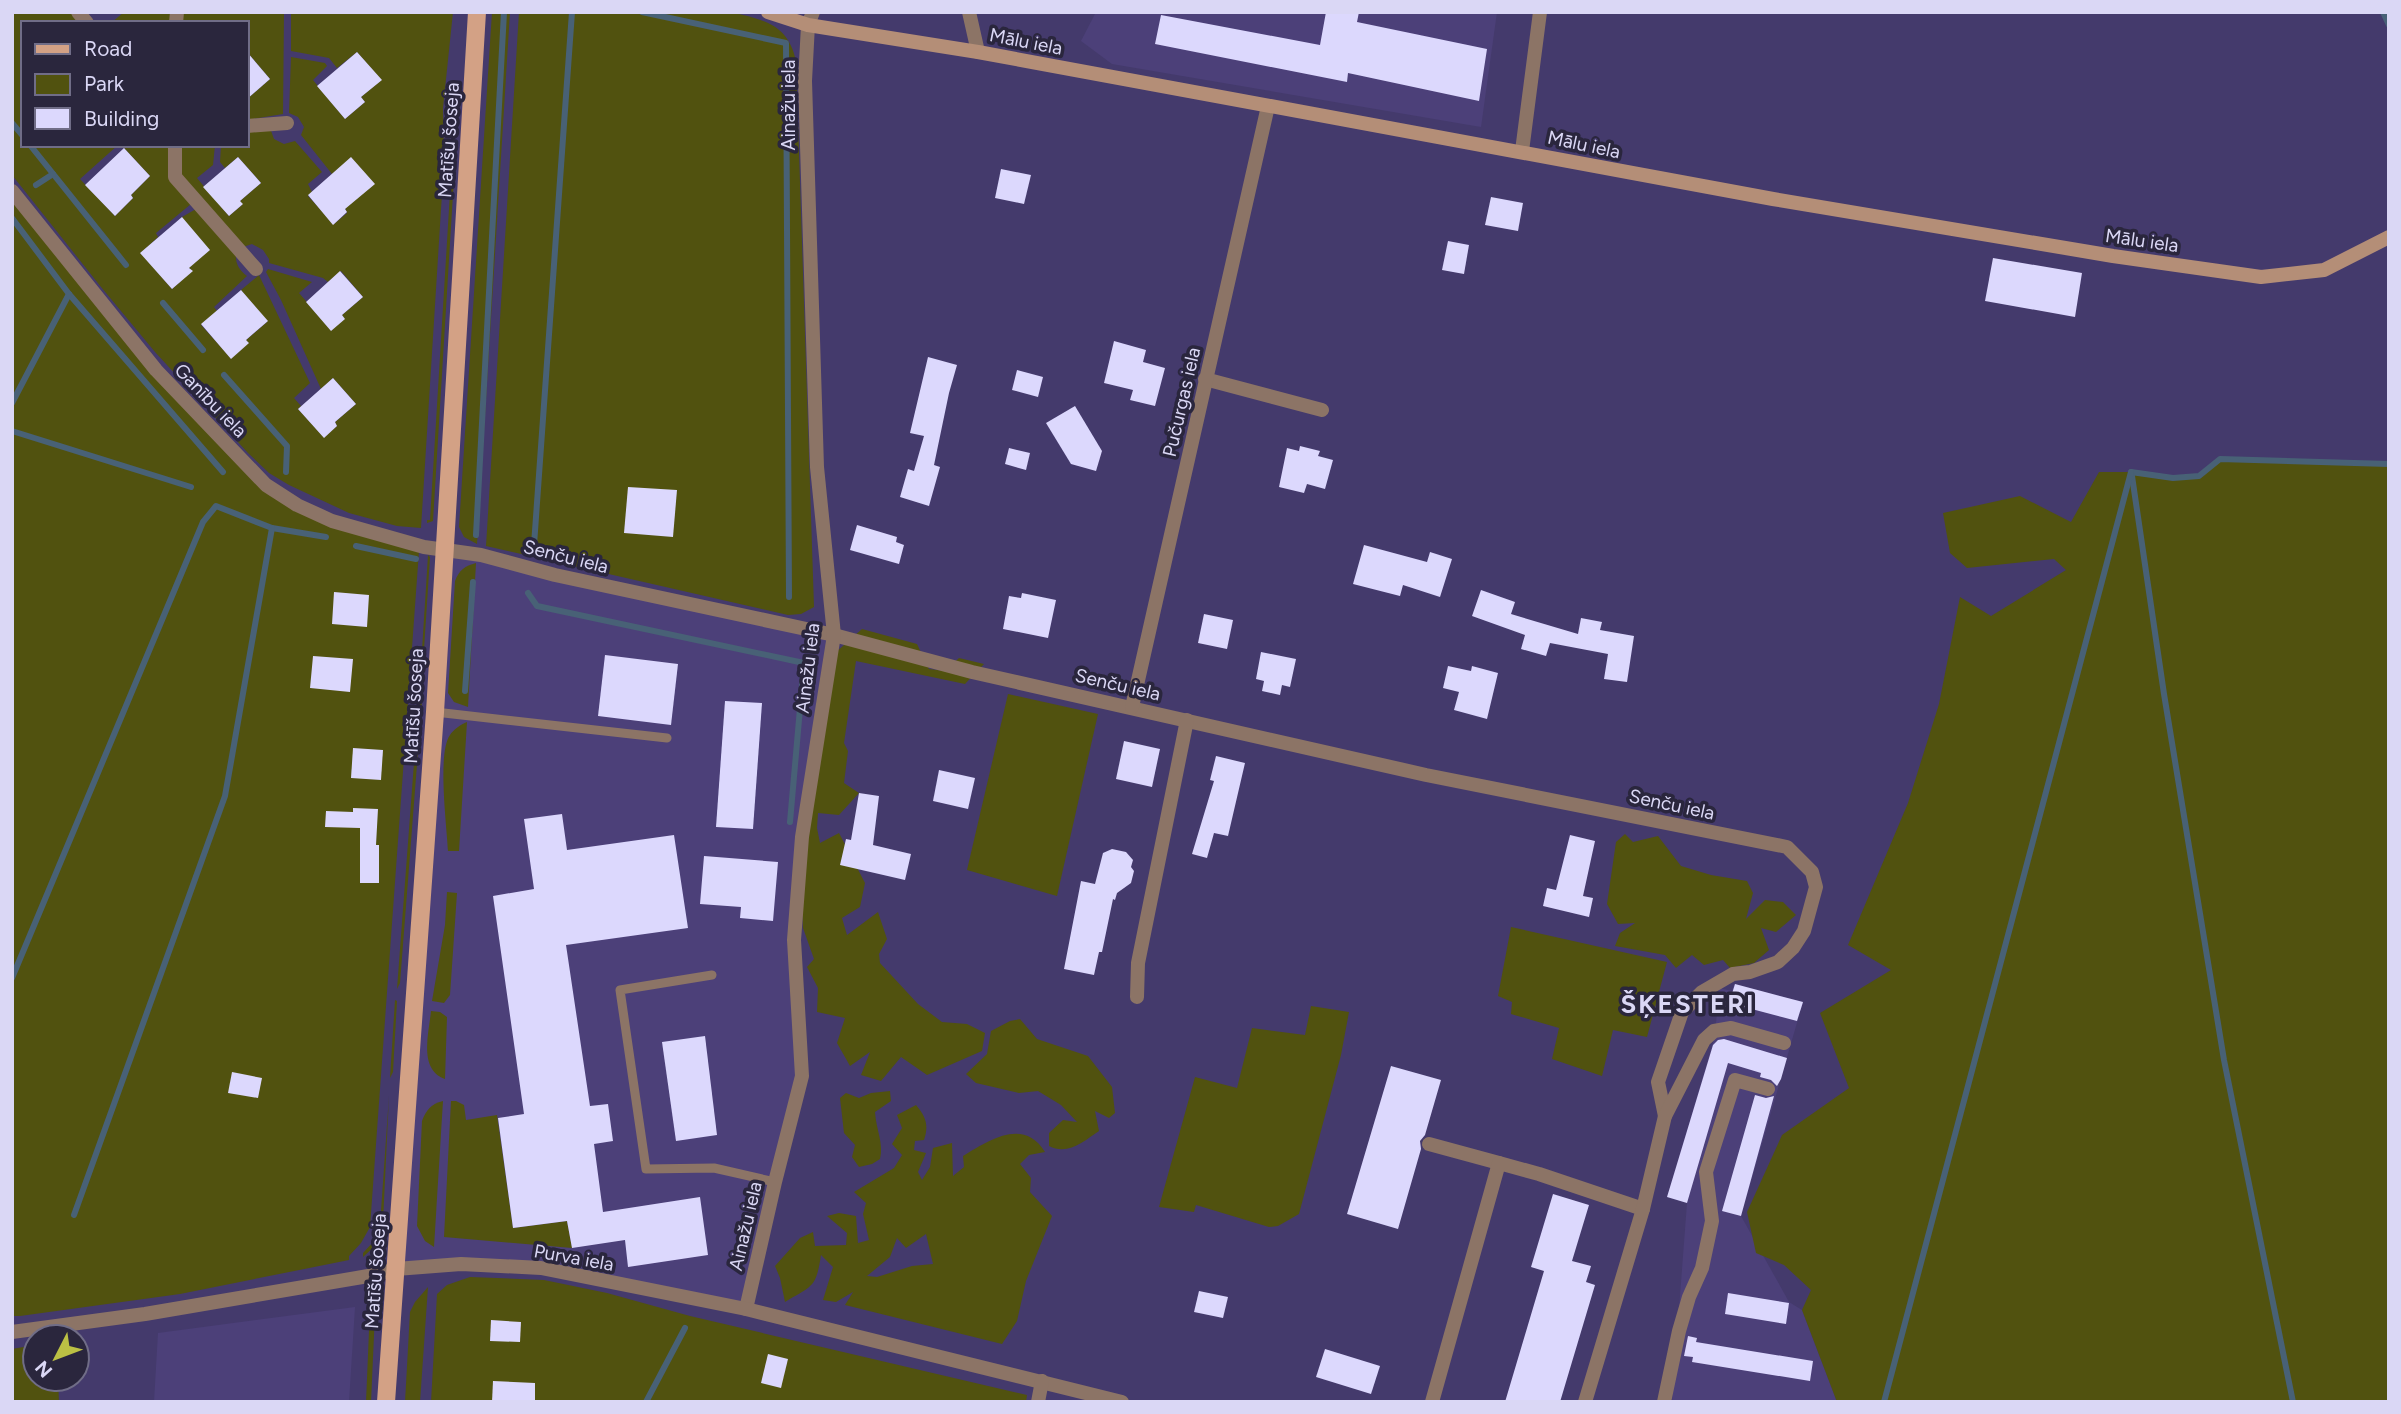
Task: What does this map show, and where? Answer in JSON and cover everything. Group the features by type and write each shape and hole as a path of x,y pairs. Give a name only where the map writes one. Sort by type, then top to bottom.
{"main road":[{"name":"Matīšu šoseja","path":"386,1402 435,712 477,12"}],"street":[{"name":"Mālu iela","path":"768,12 1773,199 2113,256 2261,277 2324,270 2389,237"},
{"path":"969,12 978,52"},
{"path":"1522,151 1540,12"},
{"name":"Ainažu iela","path":"746,1309 802,1076 794,940 802,837 834,635 817,467 805,81 810,19"},
{"name":"Pučurgas iela","path":"1132,707 1268,106"},
{"path":"248,125 287,123"},
{"path":"175,147 175,177 256,269"},
{"name":"Ganību iela","path":"12,191 156,370 266,485 297,505 332,521 424,547 443,548"},
{"path":"1205,379 1322,410"},
{"name":"Senču iela","path":"443,548 834,635 972,672 1426,775 1787,847 1812,872 1816,887 1804,931 1793,948 1779,962 1750,972 1733,974 1702,992 1682,1012 1658,1082 1665,1116"},
{"path":"1137,997 1138,963 1187,720"},
{"path":"1586,1402 1643,1209 1665,1116 1703,1040 1714,1031 1731,1028 1784,1042"},
{"path":"1664,1402 1679,1331 1689,1297 1702,1268 1712,1221 1706,1172 1735,1080 1768,1089"},
{"path":"1429,1144 1539,1174 1643,1209"},
{"path":"1432,1402 1499,1163"},
{"name":"Purva iela","path":"12,1332 145,1314 396,1269 461,1264 541,1268 746,1309 1122,1402"},
{"path":"1038,1402 1042,1381"}],"lane":[{"path":"435,712 667,738"},
{"path":"712,975 620,990 646,1169 714,1168 775,1182"}],"shaded area":[{"path":"1096,12 1497,12 1481,127 1112,64 1081,41"},
{"path":"443,548 834,635 794,939 802,1076 746,1309 541,1268 396,1269"},
{"path":"1734,984 1803,1002 1741,1216 1789,1302 1802,1310 1837,1402 1672,1402 1687,1203 1667,1197 1715,1036 1719,988 1732,991"},
{"path":"355,1307 349,1402 154,1402 158,1333"}],"green space":[{"path":"12,12 74,12 82,21 21,21 21,147 116,147 80,179 115,216 150,176 124,148 168,147 172,178 191,204 156,233 158,237 141,253 172,289 192,271 189,268 182,217 196,209 236,253 238,266 247,276 214,307 217,311 201,325 231,358 248,343 246,340 267,322 241,290 259,275 310,383 294,398 301,406 298,409 324,437 337,426 335,422 356,404 333,378 321,389 266,272 268,269 312,282 299,293 331,330 344,319 342,315 363,297 341,271 328,282 323,278 269,263 263,250 252,244 243,247 180,175 178,147 215,147 213,165 197,178 229,216 242,205 240,201 261,183 238,157 225,168 220,162 221,147 248,147 248,129 270,128 274,139 284,144 295,141 322,172 308,184 312,192 308,196 334,224 347,213 332,174 301,135 304,127 298,117 289,113 291,57 325,63 327,66 313,80 345,119 365,102 361,97 381,80 357,52 337,68 329,58 291,51 291,12 453,12 443,108 444,162 421,528 397,526 349,513 269,473 155,352 12,175"},
{"path":"124,12 171,12 170,21 113,21"},
{"path":"181,12 284,12 283,114 248,120 248,98 270,79 248,53 248,21 181,21"},
{"path":"492,12 510,12 477,544 464,537 459,527"},
{"path":"519,12 731,12 773,26 781,31 792,49 796,61 814,607 801,614 788,615 486,546"},
{"path":"452,160 455,161 433,521 427,523 427,520 430,520"},
{"path":"12,198 269,493 419,551 370,1227 349,1256 349,1260 180,1294 20,1316 12,1316"},
{"path":"2220,459 2389,464 2389,1402 1837,1402 1802,1310 1811,1290 1784,1265 1756,1253 1747,1212 1782,1135 1849,1088 1820,1013 1891,970 1848,945 1908,803 1939,704 1960,597 1991,616 2066,570 2054,559 1967,568 1950,553 1943,513 2020,496 2071,522 2099,472 2131,472 2173,478 2199,476"},
{"path":"428,555 430,557 421,666"},
{"path":"476,563 468,707 454,702 448,693 455,581 463,569"},
{"path":"862,629 917,644 929,669 945,671 959,658 984,664 965,684 856,661 844,743 848,751 844,783 859,793 839,815 818,813 820,843 839,833 865,883 860,907 842,918 847,935 878,912 887,939 879,954 880,963 918,1004 942,1022 967,1024 985,1033 982,1051 927,1075 901,1057 881,1081 861,1075 870,1052 850,1066 837,1043 845,1018 817,1012 818,988 807,967 814,959 803,928 801,893 826,661"},
{"path":"420,683 423,687 400,983 397,989"},
{"path":"1008,694 1098,714 1057,896 967,870"},
{"path":"467,722 459,851 448,851 444,757 450,735 457,727"},
{"path":"1625,834 1633,842 1658,836 1681,866 1711,875 1747,881 1753,893 1746,919 1765,900 1783,902 1796,915 1776,932 1761,928 1769,950 1754,963 1730,968 1723,960 1704,965 1692,955 1676,968 1665,955 1615,946 1620,933 1635,923 1618,924 1607,904 1616,842"},
{"path":"447,892 457,893 450,995 444,1003 432,1001 445,925"},
{"path":"1511,927 1667,962 1647,1037 1613,1030 1602,1076 1552,1059 1559,1028 1511,1014 1512,1002 1498,996"},
{"path":"395,1000 393,1072 390,1078"},
{"path":"1311,1006 1349,1012 1341,1055 1299,1214 1278,1226 1269,1227 1196,1205 1194,1212 1159,1207 1195,1077 1237,1088 1252,1028 1305,1035"},
{"path":"431,1011 440,1012 447,1017 445,1079 431,1067 428,1059 427,1040"},
{"path":"1020,1019 1037,1039 1088,1056 1112,1087 1115,1113 1109,1118 1095,1111 1099,1131 1076,1146 1056,1149 1049,1146 1049,1133 1063,1120 1077,1122 1061,1105 1038,1091 1019,1093 976,1083 966,1074 987,1054 991,1031"},
{"path":"890,1091 891,1101 875,1112 881,1148 880,1159 859,1167 852,1157 855,1145 844,1133 840,1098 846,1093 859,1098 871,1093"},
{"path":"389,1096 383,1222 375,1246 363,1257 363,1253 374,1241 380,1225"},
{"path":"443,1101 434,1247 425,1241 417,1226 422,1121 430,1108"},
{"path":"451,1101 464,1105 466,1120 497,1115 513,1228 567,1221 572,1248 444,1237"},
{"path":"916,1105 924,1117 924,1140 915,1141 914,1150 926,1153 918,1172 922,1180 930,1167 933,1148 952,1143 953,1176 964,1167 963,1156 995,1138 1006,1135 1027,1136 1037,1141 1045,1152 1029,1155 1020,1164 1031,1178 1030,1192 1052,1216 1026,1281 1017,1321 1002,1344 845,1305 853,1292 836,1302 823,1300 833,1267 821,1255 812,1284 785,1302 775,1266 800,1238 813,1232 815,1246 846,1245 847,1233 827,1216 839,1213 856,1216 858,1243 869,1240 863,1214 866,1203 854,1192 894,1168 902,1155 892,1144 902,1128 897,1115","holes":["926,1234 933,1264 912,1266 877,1277 867,1276 890,1257 897,1238 906,1248"]},
{"path":"470,1277 544,1280 607,1293 690,1316 1027,1395 1026,1402 431,1402 437,1294 447,1285"},
{"path":"428,1287 420,1402 405,1402 410,1312"},
{"path":"370,1307 375,1313 371,1402 366,1402"},
{"path":"21,1347 21,1393 59,1393 59,1402 12,1402 12,1349"}],"building":[{"path":"1326,12 1359,12 1357,22 1487,49 1479,101 1348,73 1347,82 1155,44 1161,15 1320,45"},
{"path":"357,52 382,80 361,97 365,102 345,119 317,86"},
{"path":"248,53 270,79 248,98"},
{"path":"124,148 150,176 115,216 85,185"},
{"path":"238,157 261,183 240,201 243,204 229,216 203,187"},
{"path":"351,157 375,184 345,209 347,212 333,225 308,195"},
{"path":"1001,169 1031,175 1024,204 995,198"},
{"path":"1491,197 1523,203 1518,231 1485,225"},
{"path":"182,217 210,250 189,268 193,271 172,289 140,253"},
{"path":"1448,241 1469,245 1464,274 1442,270"},
{"path":"1993,258 2082,273 2075,317 1985,301"},
{"path":"340,271 363,297 342,315 345,319 331,331 306,302"},
{"path":"241,290 268,321 246,340 249,343 231,359 201,324"},
{"path":"1114,341 1146,350 1143,362 1165,368 1155,406 1130,400 1133,390 1104,383"},
{"path":"928,357 957,365 934,465 940,467 929,506 900,497 908,469 914,471 924,436 910,433"},
{"path":"1017,370 1043,377 1038,397 1012,390"},
{"path":"333,378 356,404 335,422 337,426 324,438 298,409"},
{"path":"1075,406 1102,451 1096,471 1071,464 1046,423"},
{"path":"1300,446 1320,451 1318,456 1333,460 1325,489 1307,484 1304,493 1279,487 1287,448 1299,451"},
{"path":"1009,448 1030,453 1026,470 1005,464"},
{"path":"628,487 677,490 673,537 624,533"},
{"path":"857,525 897,537 896,542 904,545 899,564 850,550"},
{"path":"1364,545 1427,562 1430,552 1452,559 1440,597 1403,585 1400,596 1353,584"},
{"path":"1481,590 1515,602 1511,614 1578,634 1581,618 1602,622 1600,630 1634,636 1627,682 1604,679 1608,654 1550,643 1546,656 1521,649 1525,635 1472,616"},
{"path":"334,592 369,595 367,627 332,624"},
{"path":"1022,593 1056,600 1048,638 1003,629 1009,596 1021,598"},
{"path":"1204,614 1233,620 1227,649 1198,643"},
{"path":"1261,652 1296,659 1290,687 1282,685 1280,695 1262,691 1264,681 1256,679"},
{"path":"605,655 678,664 671,725 598,716"},
{"path":"313,656 353,659 350,692 310,688"},
{"path":"1448,666 1471,671 1472,666 1498,673 1487,719 1454,710 1459,692 1443,688"},
{"path":"725,701 762,703 753,829 716,827"},
{"path":"1124,741 1160,749 1152,787 1116,779"},
{"path":"353,748 383,750 381,780 351,778"},
{"path":"1216,756 1245,763 1228,836 1214,833 1207,858 1192,854 1214,781 1210,780"},
{"path":"939,770 975,778 968,809 933,801"},
{"path":"859,793 879,796 873,845 911,854 905,880 840,865 846,839 851,840"},
{"path":"353,808 378,809 376,845 379,845 379,883 360,883 360,828 325,827 326,811 353,812"},
{"path":"562,814 567,850 674,835 688,928 566,945 590,1106 608,1104 613,1141 594,1144 603,1212 700,1197 708,1255 628,1267 625,1240 572,1248 567,1221 513,1228 498,1118 524,1114 493,896 534,889 524,819"},
{"path":"1570,835 1595,841 1583,896 1593,898 1589,917 1543,906 1547,888 1556,890"},
{"path":"1112,849 1126,852 1133,860 1131,883 1113,899 1102,952 1099,952 1094,975 1064,969 1081,881 1095,884 1103,853"},
{"path":"704,856 778,862 773,921 740,918 741,907 700,904"},
{"path":"1735,984 1803,1002 1797,1021 1729,1003"},
{"path":"705,1036 717,1135 676,1141 662,1042"},
{"path":"1724,1039 1787,1058 1777,1086 1771,1080 1760,1077 1761,1073 1728,1063 1687,1203 1667,1197 1713,1045"},
{"path":"1391,1066 1441,1080 1425,1135 1420,1141 1421,1149 1398,1229 1347,1214"},
{"path":"232,1072 262,1078 258,1098 228,1093"},
{"path":"1755,1095 1766,1098 1774,1096 1741,1216 1722,1211"},
{"path":"1553,1194 1589,1205 1572,1261 1591,1266 1586,1282 1595,1285 1560,1402 1505,1402 1544,1271 1531,1267"},
{"path":"1199,1291 1228,1297 1223,1318 1194,1312"},
{"path":"1728,1293 1789,1303 1786,1324 1725,1314"},
{"path":"491,1320 521,1322 520,1342 490,1341"},
{"path":"1688,1336 1697,1338 1696,1342 1813,1361 1810,1381 1692,1362 1693,1357 1684,1356"},
{"path":"1325,1349 1380,1366 1371,1394 1316,1377"},
{"path":"768,1354 788,1359 781,1388 761,1383"},
{"path":"493,1381 535,1383 535,1402 492,1402"}],"waterway":[{"path":"476,535 504,12"},
{"path":"534,545 572,12"},
{"path":"642,12 786,43 789,597"},
{"path":"2383,12 2389,25"},
{"path":"12,123 21,134"},
{"path":"32,147 126,265"},
{"path":"36,185 53,174"},
{"path":"12,218 69,294 223,472"},
{"path":"12,403 69,294"},
{"path":"163,303 203,350"},
{"path":"224,375 287,446 286,472"},
{"path":"12,431 191,487"},
{"path":"2131,472 2173,478 2199,476 2220,459 2389,464"},
{"path":"1884,1402 2131,472"},
{"path":"2132,476 2164,694 2224,1060 2293,1402"},
{"path":"12,978 203,522 216,506 272,528 326,537"},
{"path":"74,1215 225,796 272,528"},
{"path":"356,546 416,559"},
{"path":"465,691 473,582"},
{"path":"528,593 537,606 804,663 790,822"},
{"path":"646,1402 685,1328"}],"district":[{"name":"ŠĶESTERI","path":"1688,1004"}]}
